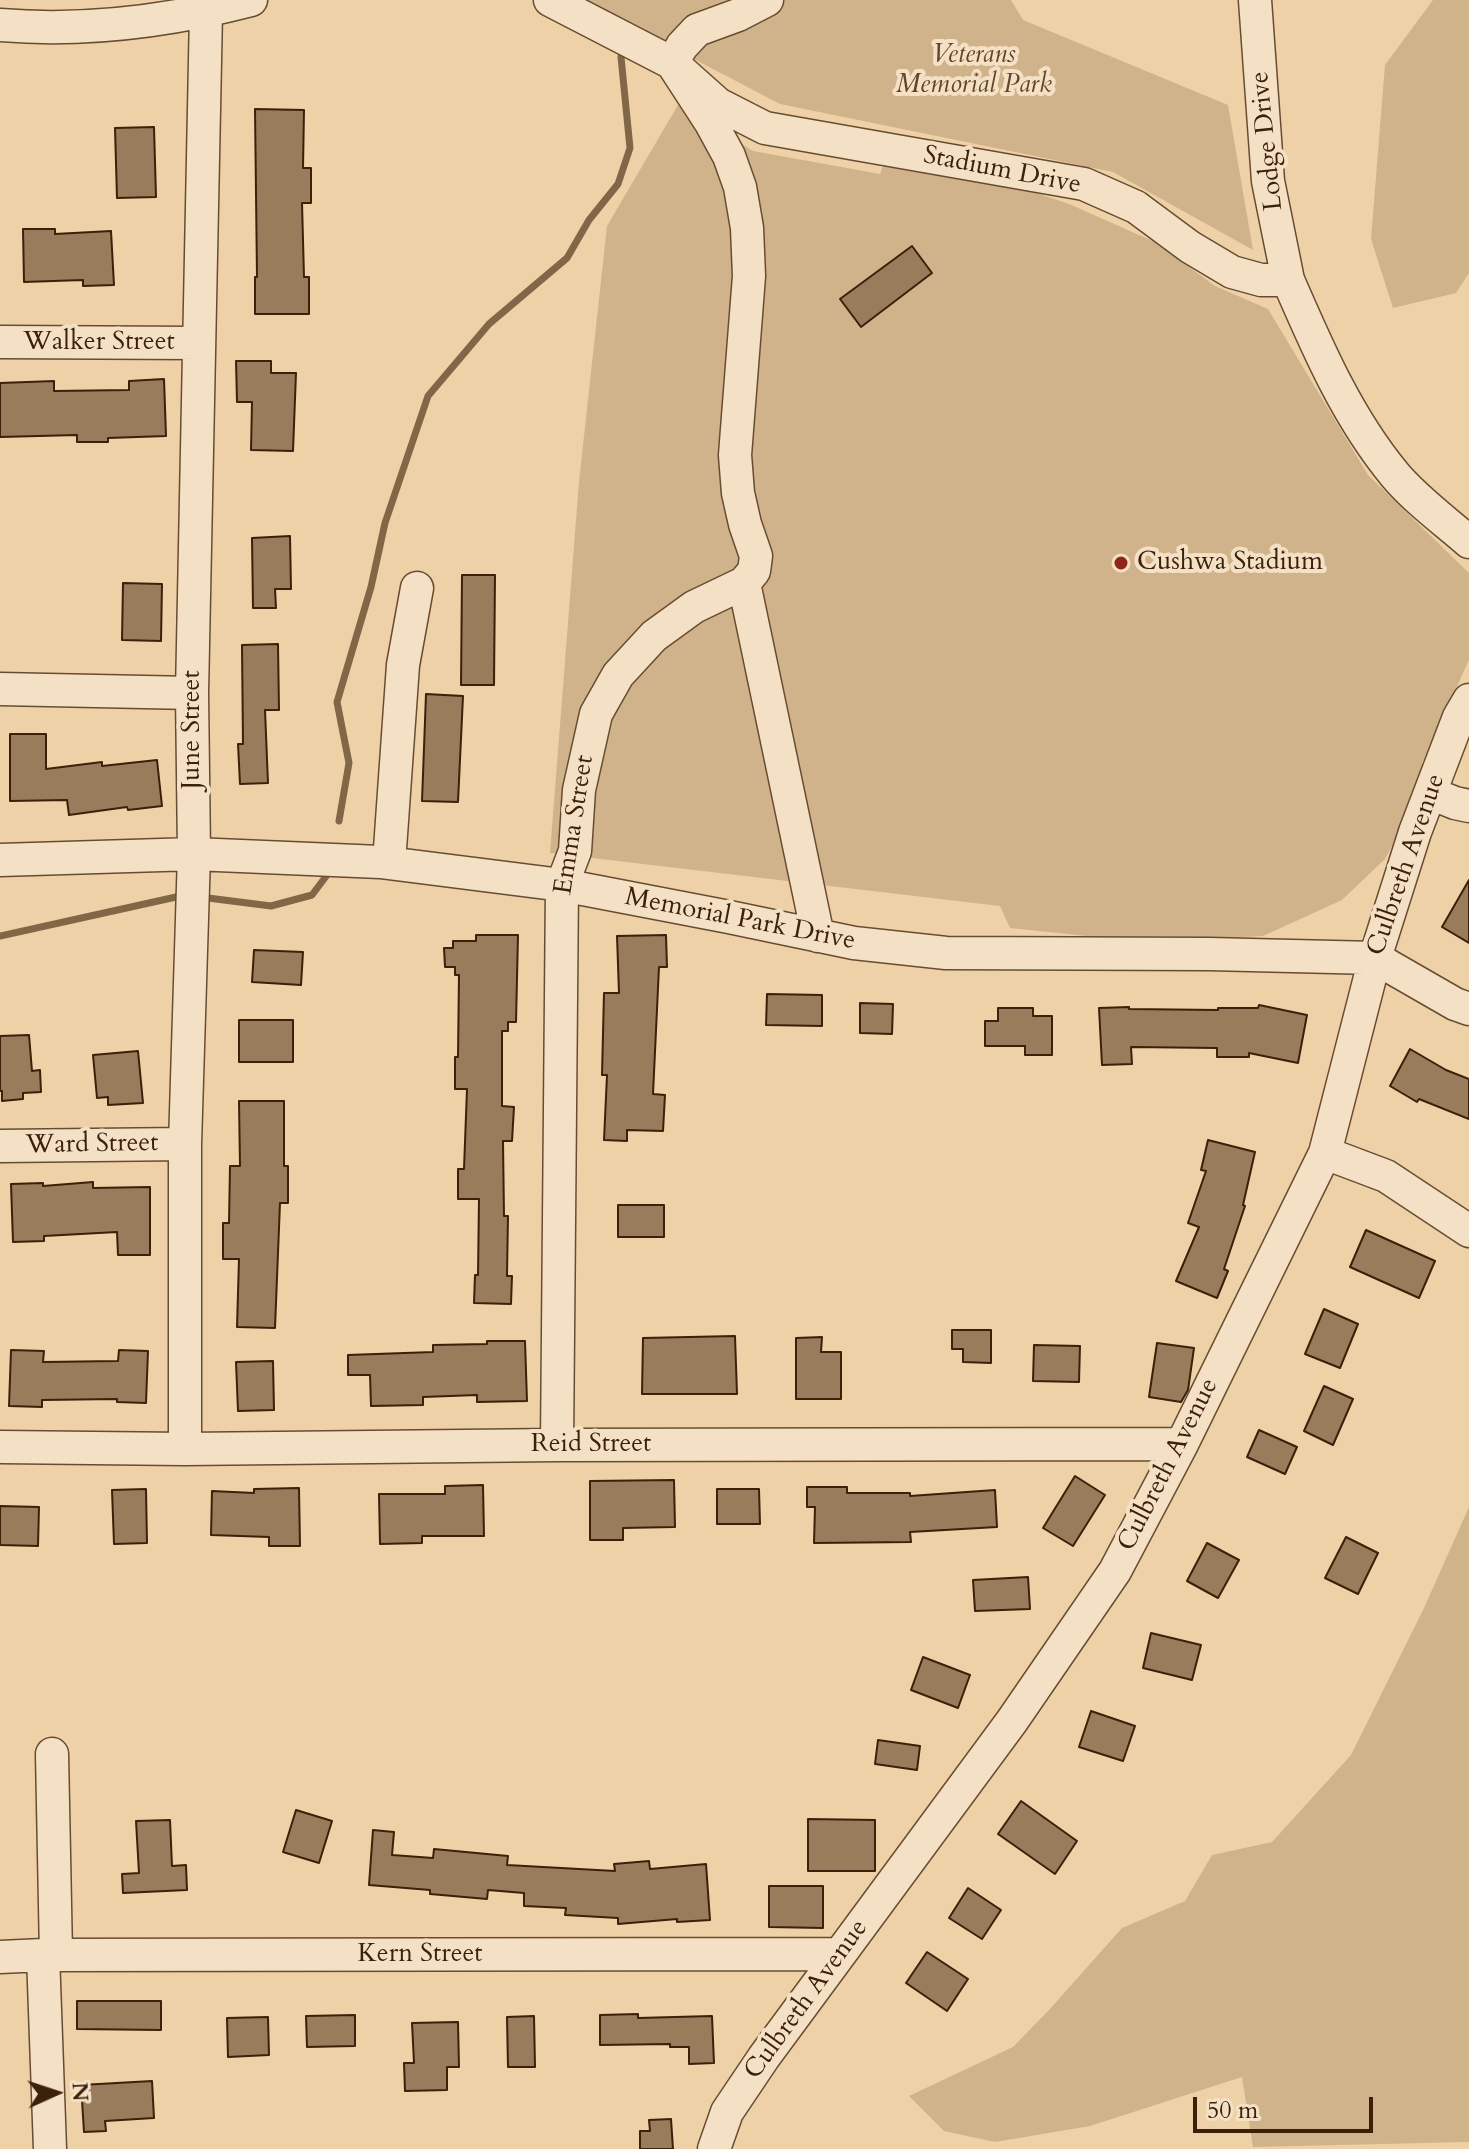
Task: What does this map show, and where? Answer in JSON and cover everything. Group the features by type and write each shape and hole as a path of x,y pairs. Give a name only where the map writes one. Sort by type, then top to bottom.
{"street":[{"path":"0,25 35,28 80,13 127,23 206,12 251,0"},
{"name":"Stadium Drive","path":"550,0 672,63 718,104 765,128 1084,184 1136,207 1190,247 1232,272 1261,280 1288,280"},
{"path":"767,0 697,30 672,63 729,156 740,187 747,228 749,276 735,455 738,493 756,556 754,571 744,583 818,936"},
{"name":"Lodge Drive","path":"1255,0 1268,181 1288,280"},
{"name":"June Street","path":"185,1449 185,1144 194,854 192,693 206,12"},
{"path":"1288,280 1323,361 1361,430 1398,478 1469,542"},
{"name":"Walker Street","path":"0,342 198,343"},
{"name":"Emma Street","path":"557,1445 562,885 575,851 579,790 596,714 618,675 654,636 694,607 744,583"},
{"path":"389,863 403,665 417,588"},
{"path":"0,689 192,693"},
{"name":"Culbreth Avenue","path":"714,2149 727,2112 764,2057 1012,1721 1115,1571 1182,1444 1325,1153 1375,958 1415,832 1459,717 1469,700"},
{"path":"1430,793 1469,806"},
{"name":"Memorial Park Drive","path":"0,860 194,854 389,863 562,885 854,943 946,953 1375,958 1469,1009"},
{"name":"Ward Street","path":"0,1146 185,1144"},
{"path":"1325,1153 1386,1176 1469,1231"},
{"name":"Reid Street","path":"0,1447 185,1449 1182,1444"},
{"path":"50,2149 52,1754"},
{"name":"Kern Street","path":"0,1957 840,1954"}],"green space":[{"name":"Veterans Memorial Park","path":"581,0 1011,0 1023,20 1228,105 1253,250 1113,172 780,104"},
{"path":"1433,0 1469,0 1469,273 1456,293 1393,308 1371,239 1385,65"},
{"name":"Cushwa Stadium","path":"678,105 753,151 880,174 883,166 1006,183 1069,204 1155,242 1215,286 1268,309 1368,475 1469,573 1469,660 1422,763 1419,797 1385,859 1342,900 1263,936 1145,942 1010,928 1000,906 550,853 579,482 607,226"},
{"path":"1469,1507 1469,2142 1253,2147 1242,2077 1090,2126 995,2142 944,2131 909,2096 1013,2047 1122,1928 1185,1901 1212,1855 1272,1842 1351,1755 1424,1608"}],"building":[{"path":"255,109 304,110 303,168 311,168 311,203 302,203 304,277 309,277 309,314 255,314"},
{"path":"154,127 156,197 117,198 115,128"},
{"path":"23,229 55,229 55,234 111,231 114,285 83,286 83,280 24,282"},
{"path":"912,246 932,273 861,327 840,299"},
{"path":"236,361 271,361 271,373 296,373 293,451 251,450 252,402 237,402"},
{"path":"164,379 166,436 108,438 108,442 77,442 77,435 0,437 0,383 54,381 54,391 129,390 129,381"},
{"path":"290,536 291,589 275,589 276,608 253,608 252,538"},
{"path":"462,575 495,575 494,685 461,685"},
{"path":"123,583 162,584 161,641 122,640"},
{"path":"278,644 279,710 265,710 268,783 240,784 238,744 243,744 242,645"},
{"path":"426,694 463,696 458,802 422,801"},
{"path":"10,734 46,734 46,769 102,762 102,766 157,760 162,806 69,815 67,800 10,801"},
{"path":"1469,880 1469,943 1442,927"},
{"path":"476,935 518,935 516,1022 508,1022 508,1031 502,1031 502,1106 514,1107 512,1141 503,1141 504,1216 508,1216 507,1276 512,1276 511,1304 474,1303 475,1275 478,1275 479,1199 458,1199 458,1169 464,1169 467,1089 455,1089 459,975 455,975 455,967 445,967 444,948 453,948 453,941 476,941"},
{"path":"666,935 667,967 659,967 653,1094 665,1095 663,1131 627,1130 627,1141 604,1140 607,1075 602,1075 604,993 619,993 617,936"},
{"path":"254,950 303,952 301,985 252,982"},
{"path":"767,994 822,995 822,1026 766,1025"},
{"path":"860,1003 893,1004 892,1034 860,1033"},
{"path":"1259,1005 1307,1015 1298,1063 1249,1053 1249,1057 1217,1057 1217,1048 1131,1047 1132,1064 1102,1065 1099,1008 1218,1010 1258,1008"},
{"path":"998,1008 1033,1008 1033,1016 1052,1016 1052,1055 1025,1055 1025,1046 985,1046 985,1021 998,1021"},
{"path":"239,1020 293,1020 293,1062 239,1062"},
{"path":"29,1035 32,1071 40,1070 41,1092 23,1093 23,1099 2,1101 0,1036"},
{"path":"1410,1049 1446,1070 1469,1079 1469,1119 1419,1099 1417,1102 1390,1086"},
{"path":"138,1051 143,1103 108,1105 108,1097 97,1098 93,1055"},
{"path":"239,1101 284,1101 284,1166 288,1166 288,1203 280,1203 275,1328 237,1327 239,1259 223,1259 223,1223 229,1223 230,1166 240,1166"},
{"path":"1208,1140 1255,1152 1245,1206 1224,1269 1228,1271 1217,1298 1176,1281 1199,1227 1188,1223 1206,1171 1201,1170"},
{"path":"93,1182 93,1188 150,1187 150,1255 118,1255 117,1232 44,1236 44,1241 13,1242 11,1184 43,1183 43,1186"},
{"path":"618,1205 664,1205 664,1237 618,1237"},
{"path":"1366,1230 1435,1261 1419,1298 1350,1267"},
{"path":"1324,1309 1358,1324 1340,1368 1305,1354"},
{"path":"952,1330 991,1330 991,1363 963,1362 963,1349 952,1349"},
{"path":"735,1336 737,1394 642,1394 643,1338"},
{"path":"822,1337 821,1352 841,1352 841,1399 796,1399 796,1338"},
{"path":"487,1341 525,1341 527,1401 477,1402 477,1395 423,1397 423,1405 371,1406 370,1375 348,1375 348,1355 433,1352 433,1345 487,1344"},
{"path":"1157,1343 1194,1348 1188,1390 1181,1402 1149,1397"},
{"path":"1034,1345 1080,1346 1079,1382 1033,1381"},
{"path":"11,1350 44,1351 43,1362 118,1361 119,1350 148,1351 146,1403 117,1402 117,1399 42,1400 42,1407 9,1406"},
{"path":"273,1361 274,1410 238,1411 236,1362"},
{"path":"1324,1386 1353,1399 1333,1445 1304,1431"},
{"path":"1259,1430 1297,1447 1285,1474 1247,1457"},
{"path":"1075,1476 1105,1495 1073,1546 1043,1528"},
{"path":"674,1480 675,1527 623,1528 623,1540 590,1540 590,1481"},
{"path":"483,1485 484,1536 422,1536 422,1543 380,1544 379,1494 445,1494 445,1486"},
{"path":"807,1487 847,1487 847,1493 910,1493 910,1496 995,1490 997,1527 910,1532 911,1542 814,1543 815,1507 807,1507"},
{"path":"299,1488 300,1546 269,1546 269,1537 211,1535 212,1491 254,1493 254,1489"},
{"path":"146,1489 147,1543 114,1544 112,1490"},
{"path":"717,1489 759,1489 760,1524 717,1524"},
{"path":"0,1506 39,1507 38,1546 0,1545"},
{"path":"1346,1537 1378,1553 1358,1594 1325,1578"},
{"path":"1207,1543 1239,1560 1218,1598 1187,1581"},
{"path":"1028,1577 1030,1609 975,1611 973,1580"},
{"path":"1151,1633 1201,1645 1192,1680 1143,1668"},
{"path":"923,1657 970,1675 958,1708 911,1690"},
{"path":"1091,1711 1135,1726 1123,1761 1079,1747"},
{"path":"878,1740 920,1746 917,1770 875,1764"},
{"path":"1021,1801 1077,1841 1055,1874 998,1834"},
{"path":"296,1810 332,1821 319,1863 283,1852"},
{"path":"808,1819 875,1820 875,1871 808,1871"},
{"path":"170,1820 172,1866 186,1865 187,1890 123,1893 122,1874 139,1873 136,1821"},
{"path":"373,1830 394,1832 392,1855 433,1858 434,1849 508,1856 507,1865 615,1871 614,1864 649,1861 650,1869 706,1864 710,1920 677,1922 677,1919 618,1924 618,1918 565,1915 566,1908 524,1906 524,1893 488,1890 487,1899 369,1885"},
{"path":"769,1886 823,1886 823,1928 769,1927"},
{"path":"968,1888 1001,1910 982,1939 949,1918"},
{"path":"927,1952 968,1979 947,2011 906,1983"},
{"path":"77,2001 161,2001 161,2030 77,2029"},
{"path":"638,2014 638,2018 712,2016 714,2063 689,2064 689,2047 670,2047 670,2044 600,2045 600,2015"},
{"path":"355,2015 355,2046 307,2047 306,2016"},
{"path":"534,2016 535,2067 508,2067 507,2017"},
{"path":"268,2017 269,2055 228,2057 227,2018"},
{"path":"458,2022 459,2067 447,2067 447,2090 405,2091 404,2063 414,2063 412,2023"},
{"path":"152,2081 154,2118 105,2121 106,2131 84,2132 81,2085"},
{"path":"671,2119 673,2149 640,2149 640,2131 650,2131 649,2120"}],"waterway":[{"path":"339,821 349,763 337,702 371,587 385,523 428,396 489,324 567,258 589,220 618,184 630,148 621,57"},
{"path":"208,898 271,906 312,895 330,871"},
{"path":"0,936 176,897"}],"place":[{"name":"Cushwa Stadium","path":"1121,563"}]}
